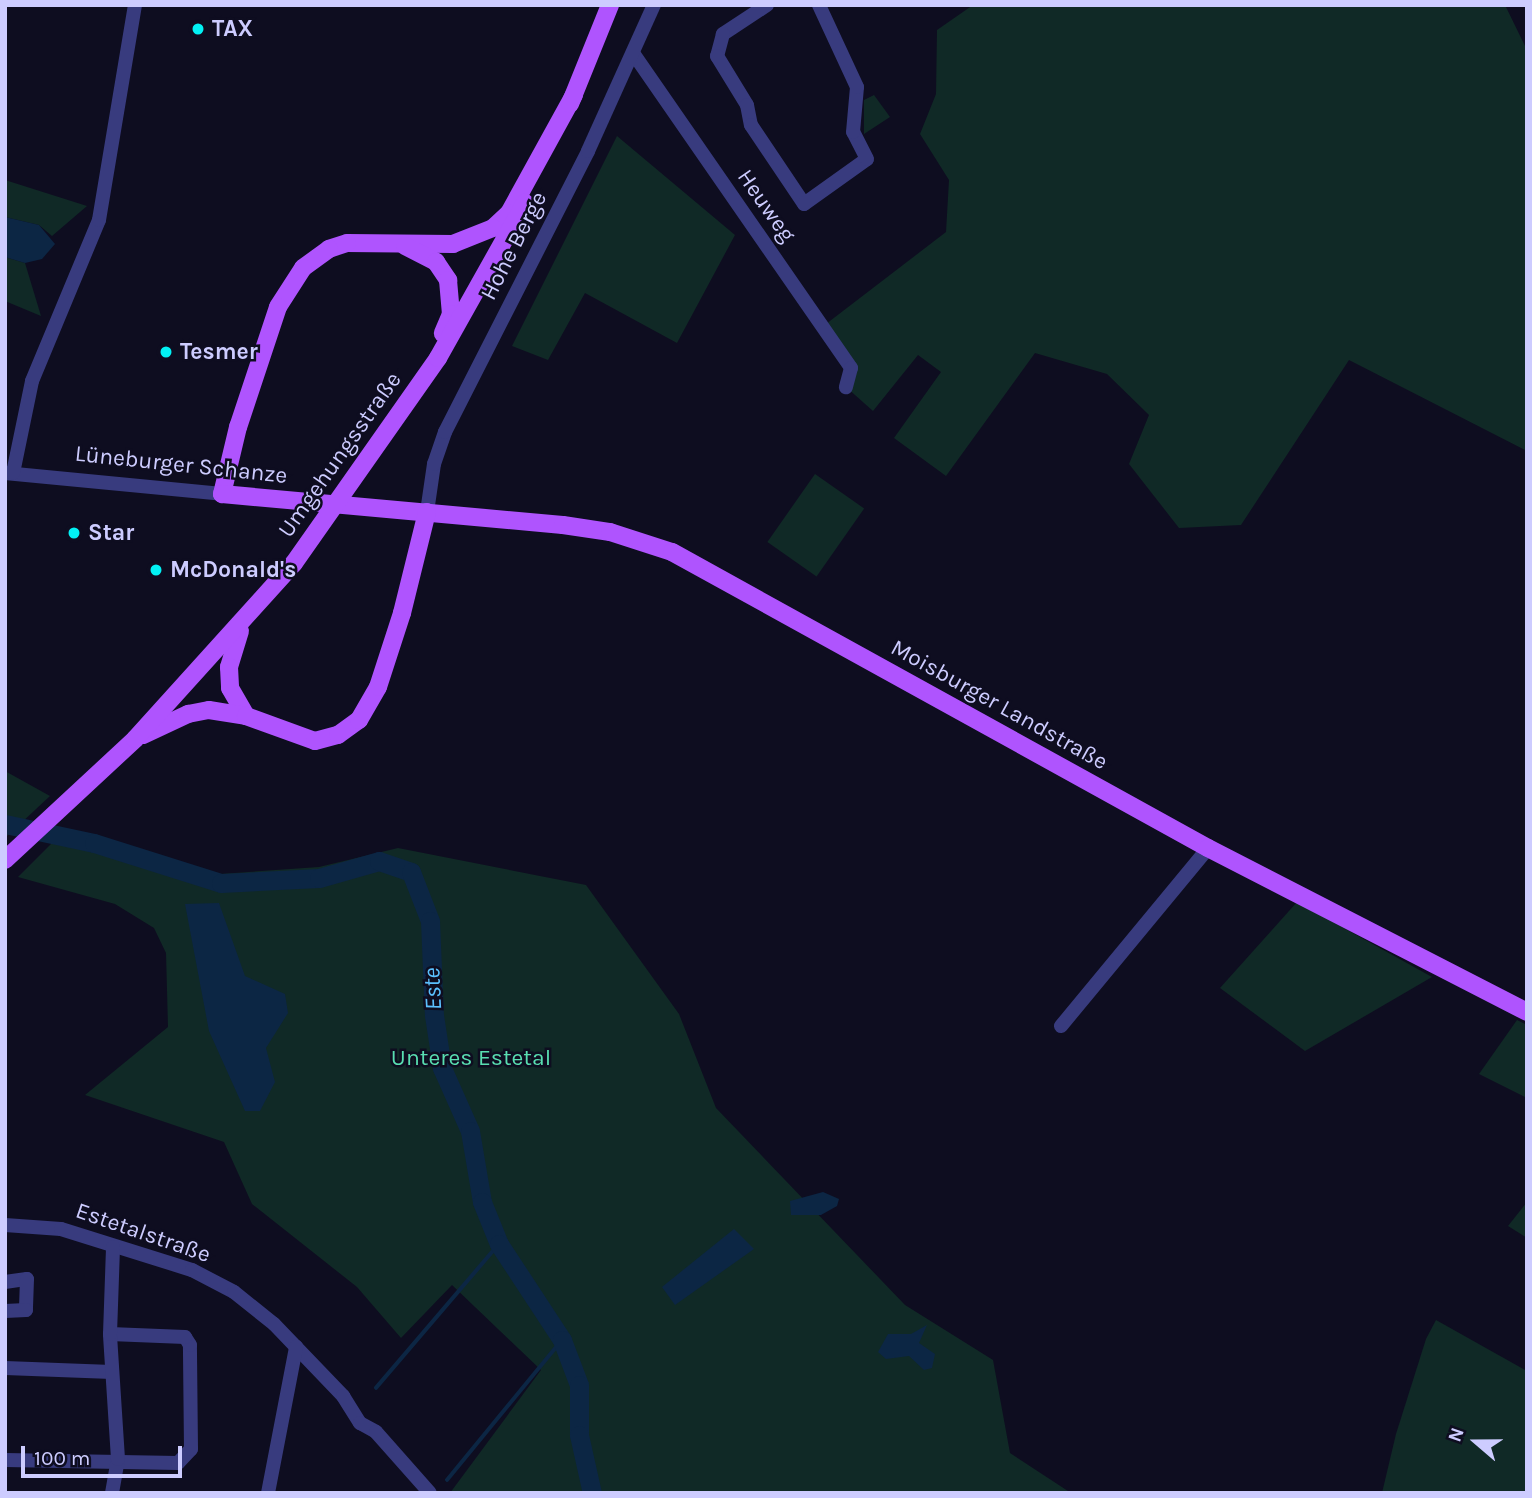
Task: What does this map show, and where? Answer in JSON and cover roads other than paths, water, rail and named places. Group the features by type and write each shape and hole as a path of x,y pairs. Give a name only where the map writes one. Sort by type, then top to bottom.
{"main road":[{"name":"Umgehungsstraße","path":"5,860 135,738 244,622 310,541 363,469 398,418 498,256 574,96 610,5"},
{"path":"222,494 254,377 278,307 292,282 310,261 329,249 347,243 460,243 494,228 509,213 574,96"},
{"path":"398,418 444,331 452,298 448,280 436,262 401,245"},
{"name":"Lüneburger Schanze","path":"222,494 427,512"},
{"path":"135,738 188,713 209,710 246,716 315,741 338,735 359,720 378,687 406,600 427,512"},
{"name":"Moisburger Landstraße","path":"427,512 610,532 672,552 1208,848 1527,1012"},
{"path":"244,622 229,667 230,688 246,716"}],"street":[{"name":"Lüneburger Schanze","path":"135,5 99,220 32,381 9,473 222,494"},
{"name":"Hohe Berge","path":"427,512 434,464 445,432 633,53 654,5"},
{"path":"767,5 723,34 717,56 747,105 751,125 804,204 867,159 853,132 857,87 820,5"},
{"name":"Heuweg","path":"633,53 851,368 846,387"},
{"path":"1061,1026 1208,848"},
{"name":"Estetalstraße","path":"5,1225 61,1229 192,1270 234,1292 296,1347 343,1396 360,1423 376,1432 430,1493"},
{"path":"112,1493 118,1459 110,1334 113,1247"},
{"path":"5,1282 27,1279 26,1310 5,1311"},
{"path":"5,1460 118,1459 178,1463 191,1449 190,1345 185,1337 110,1334"},
{"path":"268,1493 296,1347"},
{"path":"5,1368 112,1372"}],"water":[{"path":"5,217 39,225 55,244 42,259 25,263 5,257"},
{"path":"219,903 245,976 285,994 288,1013 266,1048 275,1082 260,1111 245,1111 209,1031 185,904"},
{"path":"823,1192 839,1199 837,1206 821,1215 791,1215 790,1201"},
{"path":"734,1229 754,1249 675,1305 662,1287"},
{"path":"927,1325 919,1343 935,1354 932,1368 924,1370 909,1356 886,1359 878,1352 888,1334 911,1334"}],"waterway":[{"name":"Este","path":"5,824 94,843 221,883 319,878 379,861 411,872 430,921 434,1015 442,1068 470,1131 482,1202 499,1244 562,1340 579,1385 579,1435 592,1493"},
{"path":"376,1388 499,1244"},
{"path":"447,1480 562,1340"}],"place":[{"name":"TAX","path":"198,29"},
{"name":"Tesmer","path":"166,352"},
{"name":"Star","path":"74,533"},
{"name":"McDonald's","path":"156,570"}],"park label":[{"name":"Unteres Estetal","path":"471,1058"}]}
